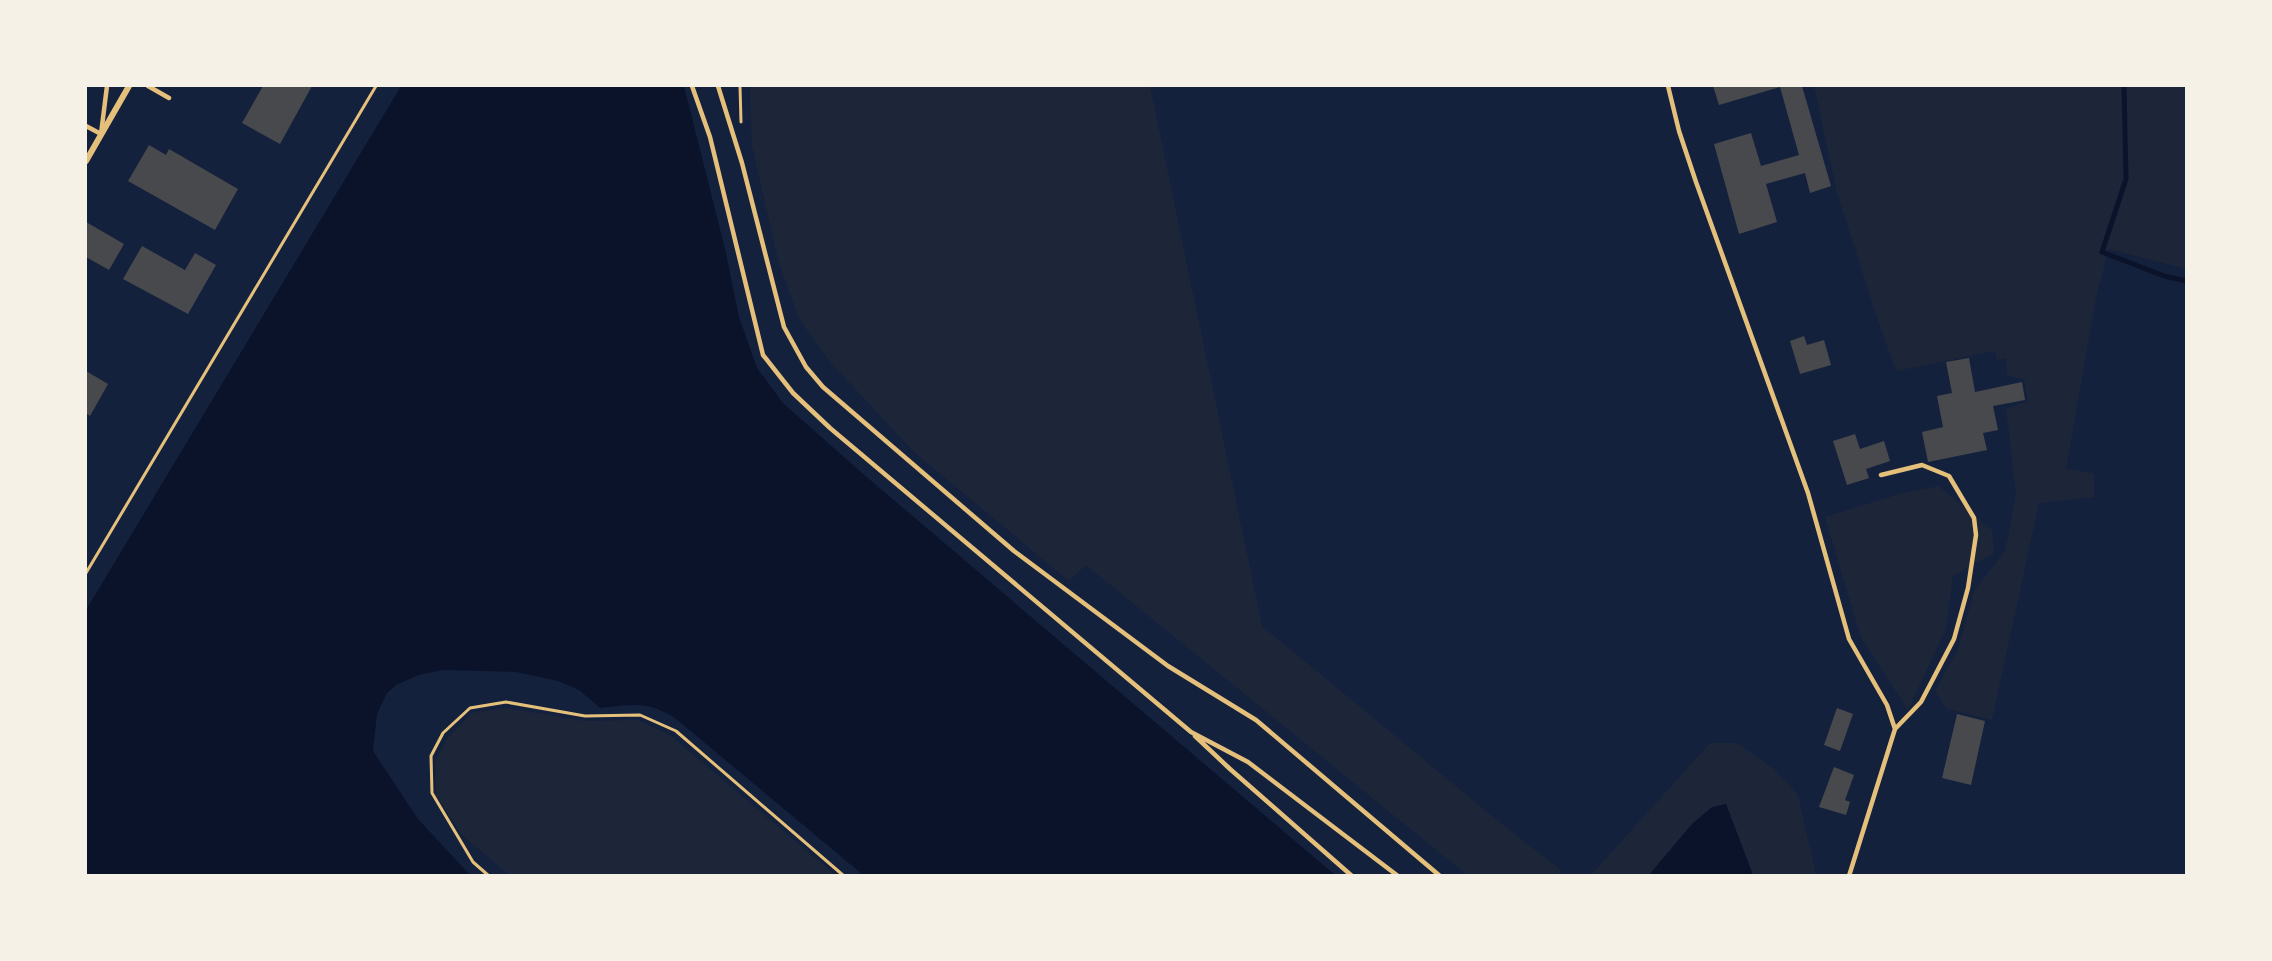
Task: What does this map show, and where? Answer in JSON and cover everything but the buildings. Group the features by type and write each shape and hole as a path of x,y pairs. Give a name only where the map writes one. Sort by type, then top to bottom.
{"street":[{"path":"86,161 129,86"}],"lane":[{"path":"86,126 101,134 107,86"},
{"path":"148,86 169,98"},
{"path":"692,86 710,137 763,355 794,393 830,428 1191,732 1230,770 1352,876"},
{"path":"718,86 742,163 784,327 806,367 824,387 1014,551 1168,666 1256,720 1440,876"},
{"path":"1668,86 1679,131 1693,172 1808,493 1849,639 1887,705 1895,729"},
{"path":"1849,876 1895,729 1921,702 1954,639 1968,588 1976,535 1974,518 1949,476 1923,465 1881,475"},
{"path":"1191,732 1248,762 1398,876"}],"path":[{"path":"86,573 376,86"},
{"path":"489,876 473,862 432,793 431,756 443,733 470,708 506,702 585,716 640,715 676,731 844,876"}],"shaded area":[{"path":"401,86 684,86 726,253 739,317 757,368 783,403 862,473 1335,875 863,875 665,712 639,705 600,708 579,690 558,681 516,672 443,670 419,675 396,685 387,693 377,714 373,751 418,819 470,875 86,875 86,610"},
{"path":"750,86 1150,86 1262,626 1562,871 1559,875 1467,875 1086,565 1069,581 914,452 832,364 799,319 778,260 752,146"},
{"path":"1814,86 2186,86 2186,269 2109,249 2096,298 2066,469 2094,473 2094,497 2039,503 1992,720 1947,709 1935,691 1958,649 1974,591 2005,551 2016,494 2006,409 2028,401 2024,379 2007,376 2006,358 1997,360 1995,351 1896,371 1837,192"},
{"path":"1939,486 1992,530 1994,553 1953,576 1946,629 1908,710 1861,638 1825,517 1899,494"},
{"path":"506,708 584,721 638,720 671,736 835,875 509,875 462,835 436,795 436,760 447,739 471,713"},
{"path":"1710,743 1737,743 1774,769 1798,795 1816,875 1753,875 1726,804 1692,824 1649,875 1590,876"},
{"path":"1726,804 1753,875 1649,875 1692,824 1712,807"}],"waterway":[{"path":"2124,86 2126,179 2102,252 2164,276 2186,281"}]}
